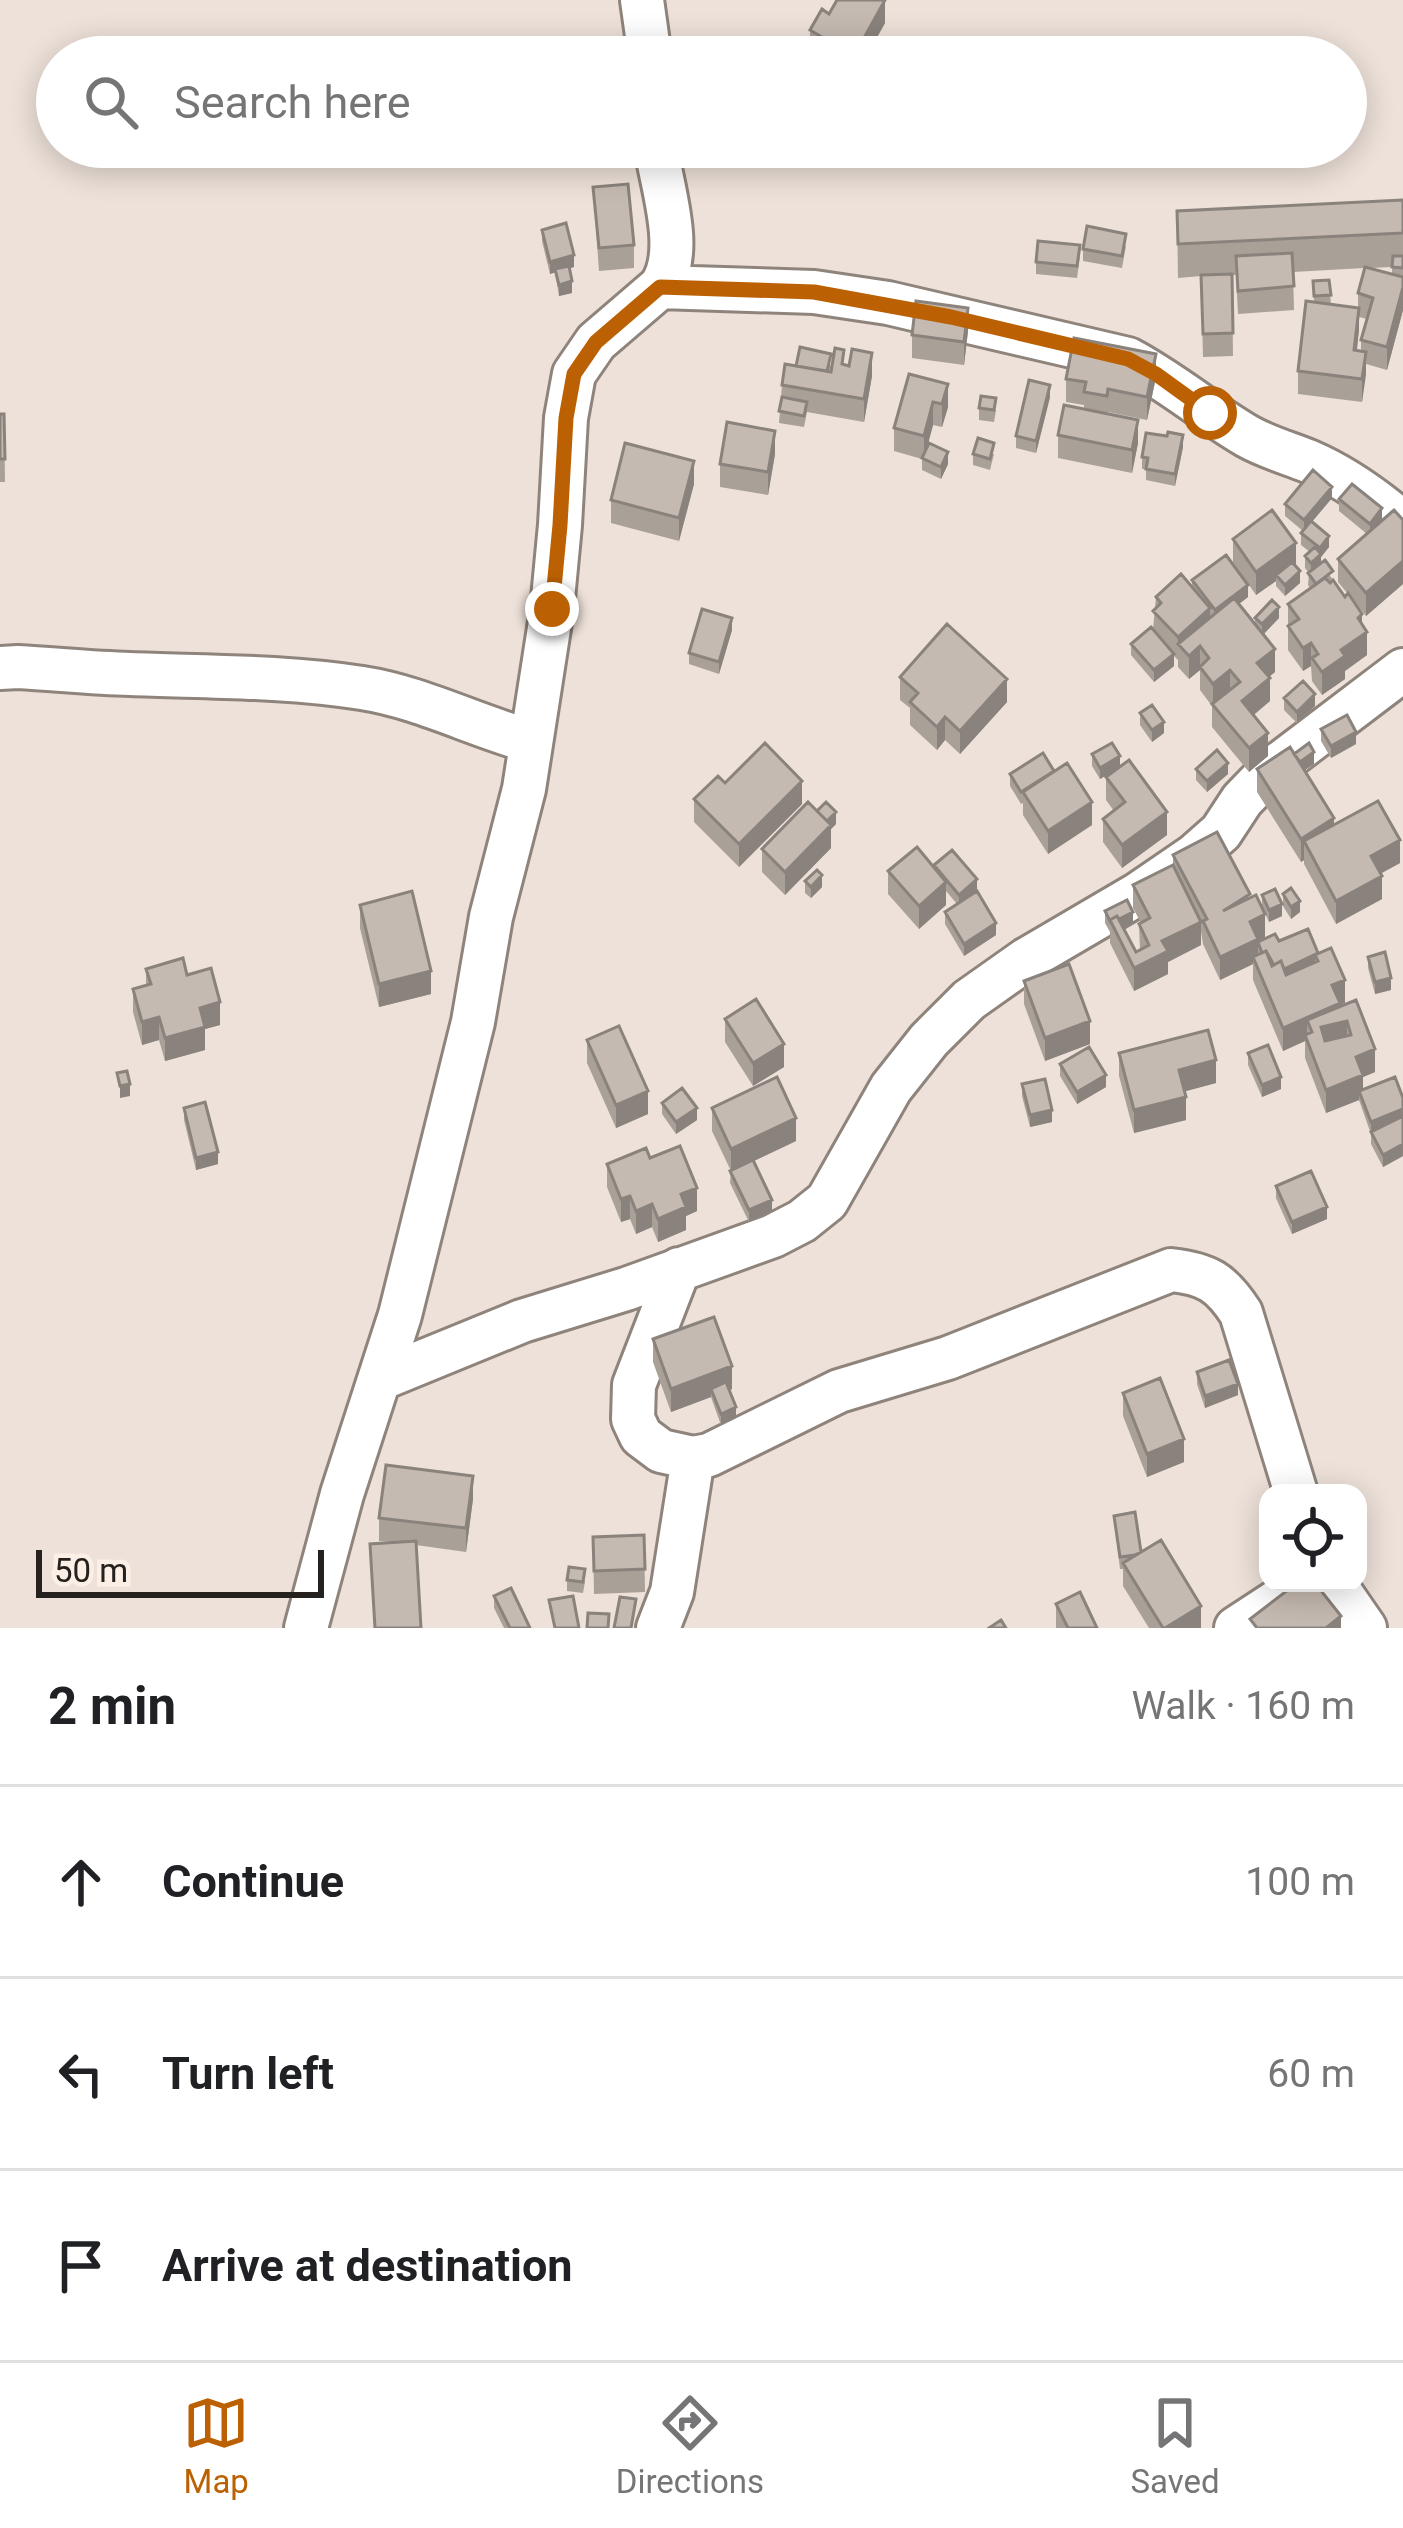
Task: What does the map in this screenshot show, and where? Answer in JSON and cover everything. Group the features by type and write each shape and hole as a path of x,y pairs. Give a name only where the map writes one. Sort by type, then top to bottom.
{"street":[{"path":"642,0 647,36"},
{"path":"306,1628 323,1557 400,1315 473,1022 491,917 524,789 552,609 566,418 574,374 596,342 668,276 673,245 660,168"},
{"path":"660,287 832,295 1128,359 1252,439 1312,463 1372,496 1403,523"},
{"path":"0,668 264,678 364,688 412,699 530,741"},
{"path":"380,1378 522,1321 626,1289 802,1221 826,1201 891,1088 969,1000 1195,855 1221,832 1242,800 1270,771 1403,670"},
{"path":"679,1269 634,1385 633,1419 641,1436 661,1451 693,1458 709,1455 839,1391 948,1358 1171,1270 1212,1280 1241,1313 1293,1484"},
{"path":"658,1628 671,1592 693,1458"},
{"path":"1236,1628 1291,1592"},
{"path":"1340,1592 1365,1628"}],"building":[{"path":"837,0 885,0 865,36 820,36 810,30 822,9 829,14"},
{"path":"628,184 634,245 599,248 593,187"},
{"path":"1403,200 1403,233 1178,244 1177,211"},
{"path":"566,223 574,255 550,262 542,230"},
{"path":"1087,226 1126,234 1122,256 1083,249"},
{"path":"1038,241 1080,245 1077,266 1036,262"},
{"path":"1292,253 1294,286 1238,291 1236,256"},
{"path":"1393,256 1403,256 1403,268 1392,267"},
{"path":"569,266 572,281 559,285 555,269"},
{"path":"1365,267 1403,277 1387,347 1361,340 1373,298 1358,293"},
{"path":"1232,274 1233,333 1203,334 1201,275"},
{"path":"1329,280 1331,295 1314,296 1313,281"},
{"path":"916,301 968,308 964,342 912,335"},
{"path":"1306,301 1359,308 1354,350 1366,352 1362,379 1298,371"},
{"path":"1074,338 1156,354 1147,397 1108,389 1107,396 1084,392 1086,382 1066,379"},
{"path":"800,347 831,354 827,371 796,366"},
{"path":"835,348 844,350 842,364 849,366 852,349 872,353 864,399 782,385 785,364 831,372"},
{"path":"909,374 948,384 942,404 933,402 924,436 894,428"},
{"path":"1029,380 1050,385 1036,441 1016,436"},
{"path":"981,396 996,398 994,410 979,408"},
{"path":"782,397 807,402 804,416 779,411"},
{"path":"1064,405 1138,420 1132,450 1058,435"},
{"path":"0,414 4,414 5,459 0,459"},
{"path":"727,422 775,431 768,472 720,464"},
{"path":"1168,432 1183,435 1175,474 1146,469 1148,458 1142,457 1146,433 1167,436"},
{"path":"978,438 994,443 990,459 973,454"},
{"path":"625,443 694,461 679,518 611,500"},
{"path":"929,443 948,452 941,467 922,458"},
{"path":"1313,470 1332,487 1304,520 1285,504"},
{"path":"1352,484 1382,508 1370,524 1339,499"},
{"path":"1272,510 1296,543 1256,572 1233,539"},
{"path":"1394,510 1403,520 1403,561 1366,593 1338,559"},
{"path":"1311,521 1329,536 1320,548 1301,533"},
{"path":"1315,547 1321,554 1311,563 1305,556"},
{"path":"1226,555 1248,585 1215,610 1192,580"},
{"path":"1325,560 1333,571 1316,584 1308,573"},
{"path":"1292,562 1300,571 1285,585 1276,575"},
{"path":"1181,574 1210,608 1178,637 1153,611 1161,603 1156,597"},
{"path":"1325,578 1330,583 1333,580 1345,597 1348,593 1367,632 1341,650 1345,656 1322,672 1312,658 1318,654 1311,643 1303,648 1288,626 1299,619 1288,604"},
{"path":"1234,598 1275,649 1257,663 1270,678 1242,701 1268,733 1249,748 1212,704 1240,682 1230,670 1213,684 1200,667 1209,658 1200,646 1189,656 1178,644"},
{"path":"1272,600 1279,607 1262,624 1255,618"},
{"path":"702,609 732,618 719,662 689,653"},
{"path":"947,624 1007,679 960,731 945,717 937,727 910,702 918,693 900,677"},
{"path":"1151,627 1174,654 1154,670 1131,644"},
{"path":"1303,681 1315,694 1297,712 1284,698"},
{"path":"1152,705 1164,722 1152,730 1140,713"},
{"path":"1347,715 1356,732 1331,746 1321,729"},
{"path":"765,743 802,781 739,844 694,799 718,776 725,783"},
{"path":"1112,743 1120,756 1100,768 1092,754"},
{"path":"1309,743 1314,752 1300,762 1294,754"},
{"path":"1290,747 1334,818 1301,839 1257,769"},
{"path":"1217,750 1228,763 1207,781 1196,769"},
{"path":"1043,753 1054,771 1021,792 1010,774"},
{"path":"1129,760 1167,812 1122,845 1103,819 1125,802 1106,777"},
{"path":"1067,763 1092,802 1048,831 1023,792"},
{"path":"1378,801 1400,840 1371,856 1382,876 1336,901 1304,841"},
{"path":"808,802 831,825 785,872 762,849"},
{"path":"826,802 836,812 827,821 817,811"},
{"path":"1217,832 1250,894 1223,911 1256,895 1265,914 1250,922 1258,939 1220,957 1203,921 1207,919 1173,855"},
{"path":"917,847 946,882 919,906 888,871"},
{"path":"952,850 977,879 959,895 934,865"},
{"path":"1173,865 1201,922 1162,941 1168,951 1134,968 1110,920 1117,916 1136,952 1149,945 1139,924 1150,918 1133,885"},
{"path":"817,870 822,875 811,887 805,881"},
{"path":"1291,888 1300,901 1291,907 1283,894"},
{"path":"1275,889 1282,904 1269,910 1262,895"},
{"path":"412,891 431,971 379,984 360,905"},
{"path":"977,891 996,923 964,944 945,912"},
{"path":"1127,900 1133,912 1111,923 1105,911"},
{"path":"1308,929 1318,953 1284,969 1281,961 1274,965 1266,951 1262,953 1258,942 1275,934 1279,941"},
{"path":"1331,948 1345,980 1332,985 1340,1003 1283,1028 1253,957 1266,951 1272,966 1281,961 1286,975 1318,961 1315,955"},
{"path":"1385,952 1391,978 1375,982 1368,957"},
{"path":"183,958 187,975 211,968 220,1002 200,1008 205,1027 165,1038 159,1017 142,1022 133,989 151,984 146,969"},
{"path":"1069,964 1090,1021 1045,1038 1024,981"},
{"path":"756,999 784,1044 753,1063 725,1019"},
{"path":"1356,1000 1375,1049 1356,1057 1363,1075 1326,1090 1305,1035 1312,1032 1307,1020","holes":["1347,1021 1351,1035 1325,1041 1321,1027"]},
{"path":"619,1026 648,1091 616,1105 587,1040"},
{"path":"1208,1030 1216,1060 1179,1070 1186,1097 1134,1110 1119,1053"},
{"path":"1268,1045 1281,1077 1262,1085 1248,1053"},
{"path":"1089,1047 1106,1075 1077,1092 1060,1064"},
{"path":"127,1071 130,1084 120,1086 117,1073"},
{"path":"777,1077 796,1118 731,1149 712,1108"},
{"path":"1395,1077 1403,1109 1371,1122 1359,1091"},
{"path":"1045,1079 1052,1110 1030,1115 1022,1084"},
{"path":"682,1088 697,1108 676,1122 662,1103"},
{"path":"205,1102 218,1152 196,1158 184,1108"},
{"path":"1403,1116 1403,1144 1383,1155 1371,1132"},
{"path":"680,1146 697,1188 681,1194 686,1207 658,1219 652,1204 636,1211 630,1196 621,1199 607,1164 646,1148 650,1158"},
{"path":"753,1160 772,1200 749,1210 730,1171"},
{"path":"1311,1171 1327,1207 1292,1222 1276,1186"},
{"path":"714,1317 732,1366 671,1389 653,1339"},
{"path":"1229,1360 1238,1384 1205,1396 1197,1372"},
{"path":"1160,1378 1184,1439 1147,1454 1123,1393"},
{"path":"726,1382 736,1407 721,1414 711,1389"},
{"path":"386,1465 473,1476 466,1528 379,1518"},
{"path":"1135,1512 1141,1552 1120,1557 1114,1516"},
{"path":"644,1535 645,1569 594,1571 593,1537"},
{"path":"1161,1540 1201,1606 1165,1628 1123,1563"},
{"path":"416,1541 421,1628 375,1628 370,1544"},
{"path":"569,1567 585,1569 583,1582 567,1580"},
{"path":"511,1588 530,1628 510,1628 494,1596"},
{"path":"1080,1592 1097,1628 1068,1628 1056,1604"},
{"path":"1285,1592 1322,1592 1341,1616 1326,1628 1257,1628 1250,1619"},
{"path":"573,1596 579,1628 555,1628 549,1600"},
{"path":"620,1597 636,1599 631,1628 614,1628"},
{"path":"588,1613 609,1614 608,1628 587,1628"}],"route":[{"path":"552,609 566,418 574,374 596,342 660,287 814,292 951,317 1128,359 1210,413"}]}
